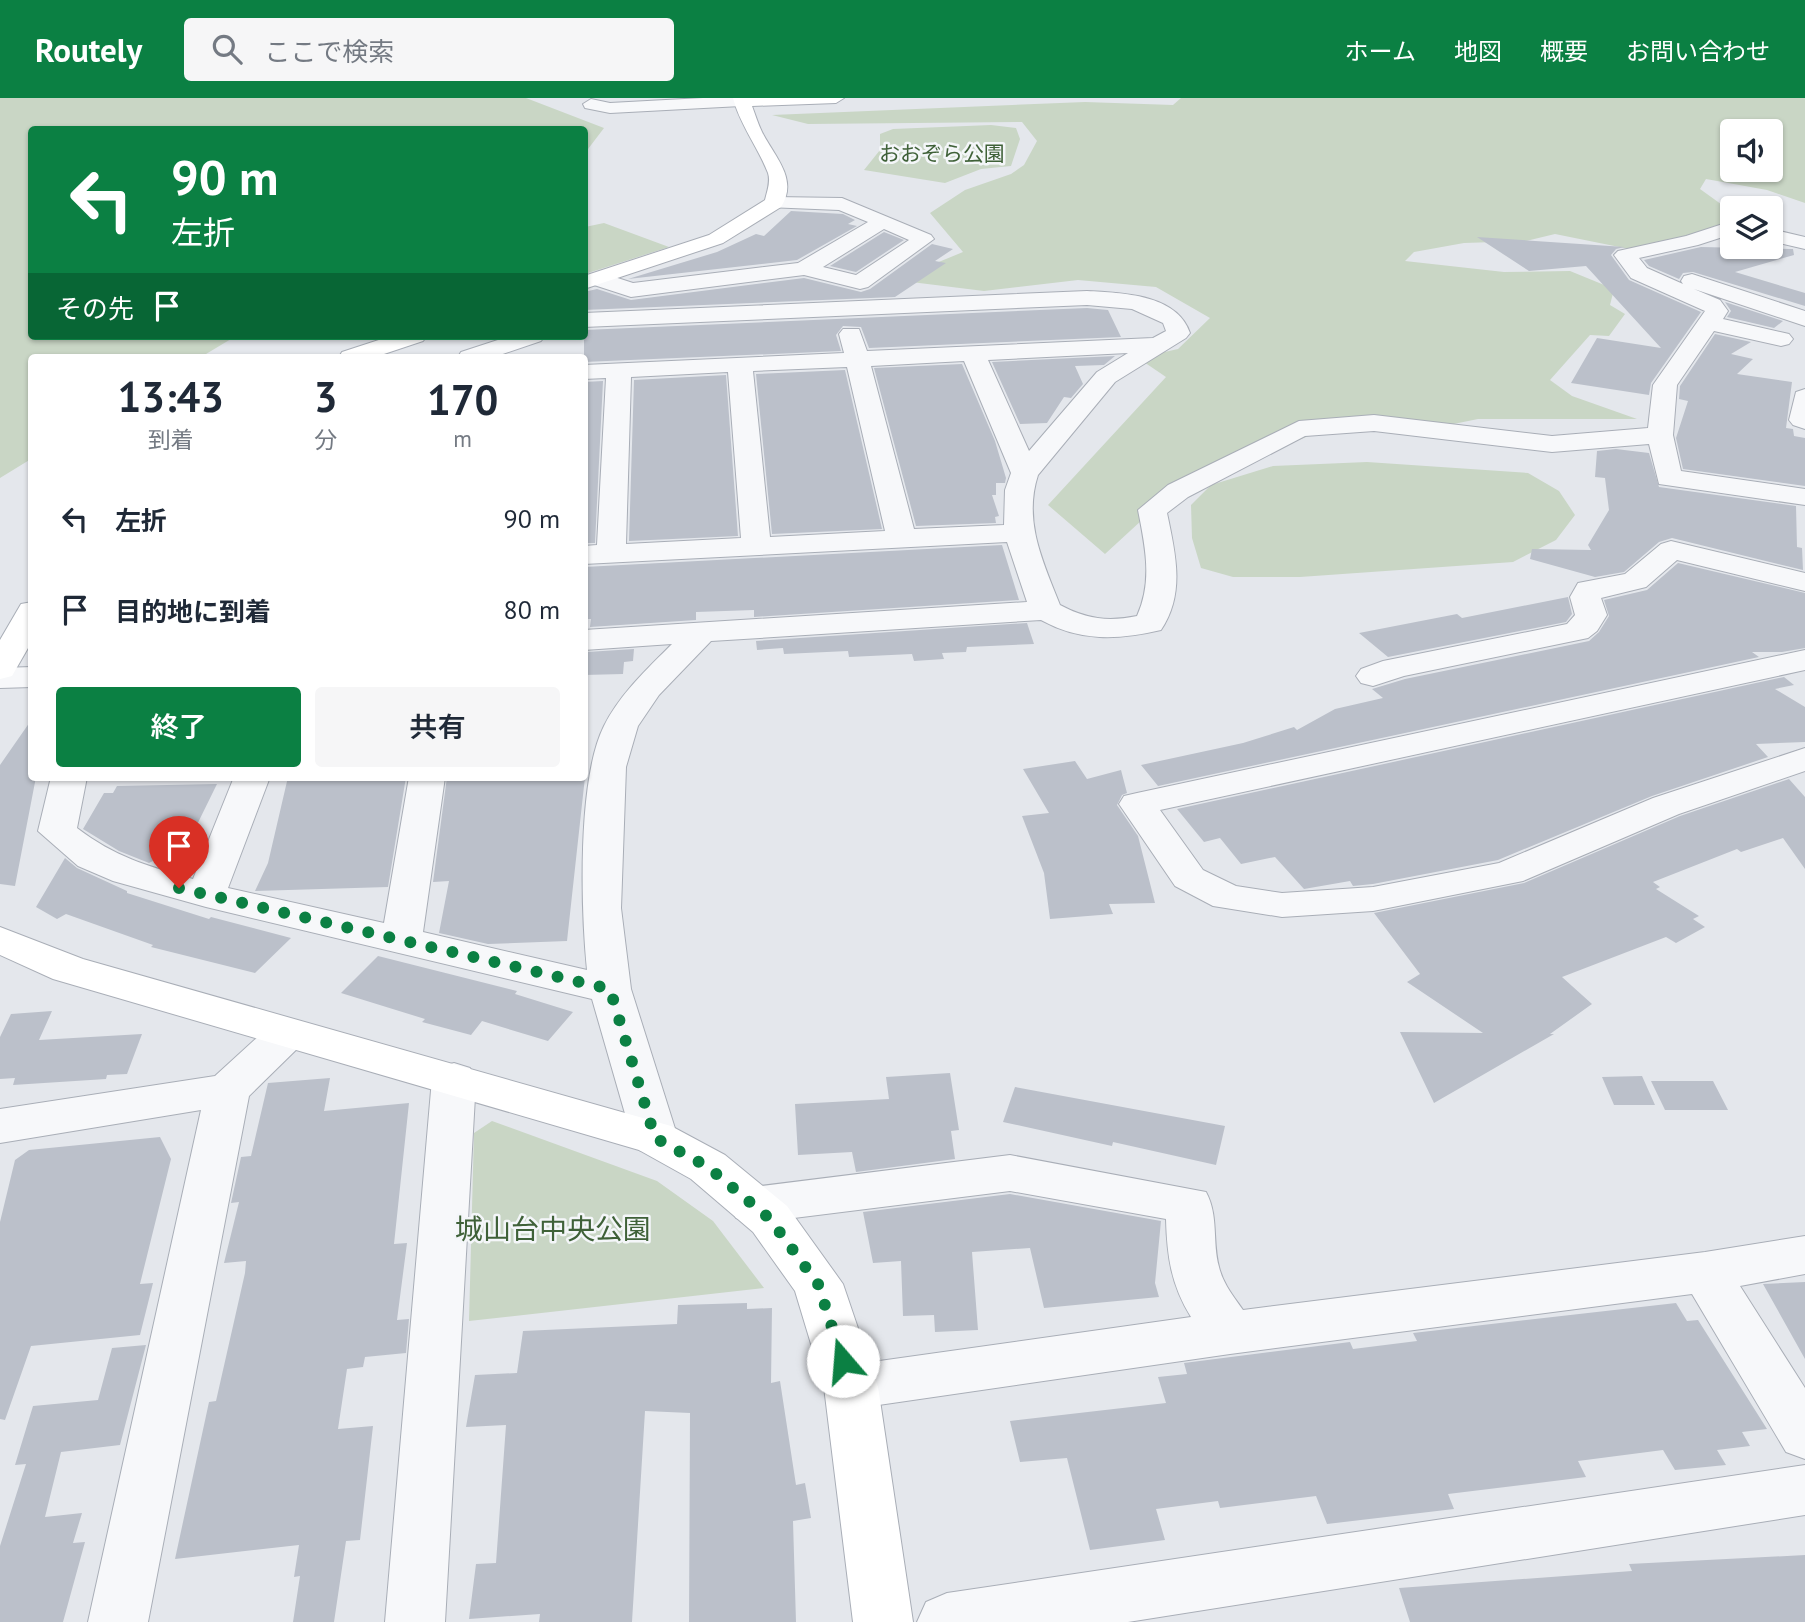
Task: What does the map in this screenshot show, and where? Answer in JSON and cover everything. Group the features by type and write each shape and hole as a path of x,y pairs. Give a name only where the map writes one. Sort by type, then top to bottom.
{"street":[{"path":"591,104 610,108 641,102 836,98"},
{"path":"741,100 752,130 777,173 779,183 774,203"},
{"path":"774,203 842,204 924,239 860,282 804,269 631,290 589,281 716,239 733,231 774,203"},
{"path":"804,269 884,221"},
{"path":"1625,255 1691,241 1720,231"},
{"path":"1783,238 1805,243"},
{"path":"1625,255 1805,319"},
{"path":"1625,255 1639,273 1712,304 1717,311 1665,385 1660,435 1669,478 1805,498"},
{"path":"588,320 1074,298 1145,304 1174,320 1178,333 1163,345 1106,377 1024,473 1018,487 1018,533 1046,610"},
{"path":"845,308 902,539"},
{"path":"1709,323 1780,339"},
{"path":"360,354 403,340"},
{"path":"486,354 523,340"},
{"path":"588,372 1163,345"},
{"path":"972,353 1024,473"},
{"path":"740,364 757,546"},
{"path":"619,370 598,554 1018,533"},
{"path":"1805,397 1801,420 1805,421"},
{"path":"588,640 1046,610 1069,624 1112,632 1150,623 1161,602 1165,573 1152,510 1178,491 1299,429 1374,423 1552,444 1660,435"},
{"path":"1373,676 1395,668 1577,631 1586,624 1591,615 1585,597 1589,590 1619,587 1643,580 1671,550 1805,582"},
{"path":"0,669 28,618"},
{"path":"655,1138 610,989 601,908 608,767 621,726 646,689 701,633"},
{"path":"1805,660 1137,804 1189,878 1227,897 1282,905 1373,900 1509,873 1588,842 1665,806 1805,759"},
{"path":"0,678 28,677"},
{"path":"68,781 57,831 92,858 127,873 206,895 610,989"},
{"path":"206,895 250,781"},
{"path":"401,941 426,781"},
{"path":"0,940 68,969 655,1138 708,1167 770,1219 818,1284 851,1387 883,1622"},
{"path":"0,1126 228,1090 287,1034"},
{"path":"415,1622 454,1079"},
{"path":"118,1622 228,1090"},
{"path":"753,1205 1010,1173 1189,1205 1193,1266 1203,1293 1230,1333"},
{"path":"851,1387 1230,1333 1705,1272 1805,1255"},
{"path":"1705,1272 1805,1435"},
{"path":"947,1622 1805,1490"}],"green space":[{"path":"0,98 526,98 604,128 588,149 588,126 28,126 28,340 229,340 206,354 28,354 28,461 0,478"},
{"path":"1181,98 1805,98 1805,203 1767,190 1723,182 1783,182 1783,119 1720,119 1720,182 1706,179 1700,189 1720,203 1720,225 1644,252 1555,234 1526,241 1464,243 1414,252 1405,261 1504,272 1570,271 1614,289 1610,305 1625,314 1609,336 1590,335 1550,380 1572,396 1637,419 1478,419 1434,428 1363,415 1179,486 1105,554 1048,505 1166,377 1138,358 1178,349 1210,318 1156,287 1078,280 984,291 895,280 963,252 930,213 965,190 1011,174 1024,165 1037,141 1022,122 808,124 772,115 1085,102 1173,105"},
{"name":"おおぞら公園","path":"991,125 1016,128 1020,139 1011,166 981,169 945,183 864,170 880,150 880,134 893,129"},
{"path":"604,223 669,247 588,273 588,226"},
{"path":"1367,462 1528,473 1559,491 1575,515 1556,540 1513,562 1300,577 1233,577 1201,568 1192,538 1191,505 1211,485 1273,466"},
{"name":"城山台中央公園","path":"492,1121 657,1181 713,1221 764,1288 469,1321 474,1133"}],"building":[{"path":"791,211 843,214 855,220 848,224 857,226 797,260 628,279 717,252 756,234 764,236"},
{"path":"884,232 904,240 856,272 830,266"},
{"path":"1477,237 1625,247 1616,249 1611,255 1629,280 1701,312 1651,383 1649,395 1571,383 1597,338 1661,348 1586,266 1529,271"},
{"path":"932,244 953,249 935,261 946,263 895,297 588,310 588,291 597,289 631,300 804,278 861,292 870,289"},
{"path":"1701,247 1720,247 1720,259 1780,259 1735,272 1805,293 1805,306 1693,272 1683,273 1679,279 1649,266 1644,260"},
{"path":"1783,249 1793,249 1794,255 1783,258"},
{"path":"1725,302 1783,321 1774,328 1727,317 1731,311"},
{"path":"1087,308 1108,310 1121,337 869,348 861,327 843,326 836,335 841,351 588,362 588,354 584,354 584,340 588,340 588,330"},
{"path":"1715,334 1751,342 1731,354 1753,359 1737,374 1792,382 1786,428 1793,429 1794,436 1805,438 1805,486 1683,469 1676,438 1688,401 1679,399 1680,386"},
{"path":"1115,356 1104,365 1075,366 1083,384 1071,398 1064,397 1047,423 1020,424 992,362"},
{"path":"962,364 995,441 1006,478 1005,483 996,483 996,495 992,495 999,516 995,517 996,523 916,526 874,368"},
{"path":"845,370 882,529 772,534 756,374"},
{"path":"726,375 738,536 629,541 634,380"},
{"path":"603,381 595,543 588,543 588,382"},
{"path":"1616,449 1649,453 1659,487 1796,506 1797,547 1802,548 1803,570 1672,538 1659,542 1624,572 1595,577 1530,559 1532,549 1591,550 1588,545 1609,510 1605,478 1595,477 1597,451"},
{"path":"1002,545 1019,600 754,617 754,610 696,612 696,620 590,627 588,567"},
{"path":"1678,563 1805,593 1805,648 1782,652 1752,652 1759,657 1158,786 1141,765 1243,743 1294,727 1297,730 1335,709 1383,698 1372,689 1405,679 1589,641 1599,632 1609,616 1604,600 1647,590"},
{"path":"1568,597 1572,614 1566,622 1388,657 1359,633 1457,614 1462,618"},
{"path":"1027,623 1034,644 967,647 966,652 942,653 944,659 914,661 912,654 849,657 848,651 784,654 783,648 757,650 756,641"},
{"path":"634,649 633,661 624,662 623,674 588,675 588,652"},
{"path":"1784,677 1794,685 1775,689 1805,707 1805,742 1756,744 1768,757 1652,796 1498,860 1373,884 1353,886 1350,881 1304,889 1275,857 1241,864 1220,838 1204,842 1177,809"},
{"path":"28,725 28,781 35,781 15,886 0,884 0,765"},
{"path":"1075,761 1087,779 1121,770 1127,793 1122,795 1117,805 1138,836 1155,903 1109,904 1113,914 1050,919 1044,873 1022,816 1049,813 1023,769"},
{"path":"1789,779 1805,797 1805,869 1783,838 1741,852 1737,849 1653,882 1660,887 1656,889 1699,916 1693,919 1705,927 1676,943 1666,937 1562,977 1592,1004 1550,1034 1554,1034 1434,1103 1400,1032 1483,1033 1407,982 1420,974 1374,913 1524,883 1680,816"},
{"path":"287,781 405,781 388,887 255,891 268,863"},
{"path":"446,781 585,781 567,941 488,944 439,933 449,881 433,882"},
{"path":"217,784 188,843 149,863 119,851 83,829 104,793 113,793 117,786"},
{"path":"65,858 77,868 127,893 209,919 211,917 291,938 255,973 151,947 153,945 66,914 57,919 36,907"},
{"path":"378,956 517,991 515,994 573,1012 548,1041 482,1021 471,1035 422,1022 425,1019 341,993"},
{"path":"52,1011 39,1040 142,1034 127,1074 107,1075 106,1079 13,1085 15,1078 0,1079 0,1037 11,1014"},
{"path":"950,1073 959,1130 951,1131 955,1159 856,1172 852,1152 798,1155 795,1104 889,1099 886,1077"},
{"path":"1642,1076 1655,1105 1614,1105 1602,1077"},
{"path":"330,1078 324,1111 409,1103 394,1244 407,1243 397,1320 409,1319 406,1353 365,1357 363,1367 347,1369 338,1429 373,1426 360,1540 346,1541 334,1622 293,1622 300,1576 294,1577 299,1545 175,1559 209,1402 216,1401 245,1273 246,1261 224,1263 239,1202 231,1203 241,1157 251,1156 268,1083"},
{"path":"1651,1081 1713,1081 1728,1110 1665,1110"},
{"path":"1015,1087 1225,1126 1216,1165 1113,1142 1112,1146 1003,1122"},
{"path":"160,1137 171,1159 140,1284 153,1283 140,1335 31,1346 5,1420 0,1419 0,1222 15,1160 29,1150"},
{"path":"1010,1194 1161,1221 1155,1283 1159,1297 1044,1308 1030,1248 972,1252 978,1330 935,1332 934,1315 903,1316 901,1261 873,1263 863,1212"},
{"path":"1805,1282 1805,1359 1763,1284"},
{"path":"747,1303 747,1309 772,1308 771,1383 780,1381 796,1485 805,1483 811,1518 793,1521 796,1622 689,1622 690,1413 645,1411 632,1622 539,1622 540,1614 469,1619 476,1564 496,1563 506,1425 466,1427 475,1375 517,1373 523,1331 677,1324 678,1305"},
{"path":"1676,1303 1687,1321 1698,1320 1767,1429 1742,1432 1750,1446 1717,1450 1726,1465 1675,1470 1663,1450 1578,1461 1586,1477 1448,1494 1454,1509 1327,1524 1316,1496 1220,1508 1218,1501 1156,1509 1165,1540 1090,1550 1067,1458 1020,1462 1010,1421 1166,1403 1158,1377 1187,1374 1184,1363 1350,1342 1353,1349 1417,1341 1413,1333"},
{"path":"146,1345 120,1445 61,1452 45,1517 82,1513 73,1543 85,1542 63,1622 0,1622 0,1546 26,1464 15,1465 33,1406 98,1400 112,1348"},
{"path":"1805,1555 1805,1622 1410,1622 1399,1588 1632,1571 1629,1564"}],"route":[{"path":"179,888 610,989 655,1138 708,1167 770,1219 818,1284 843,1361"}]}
